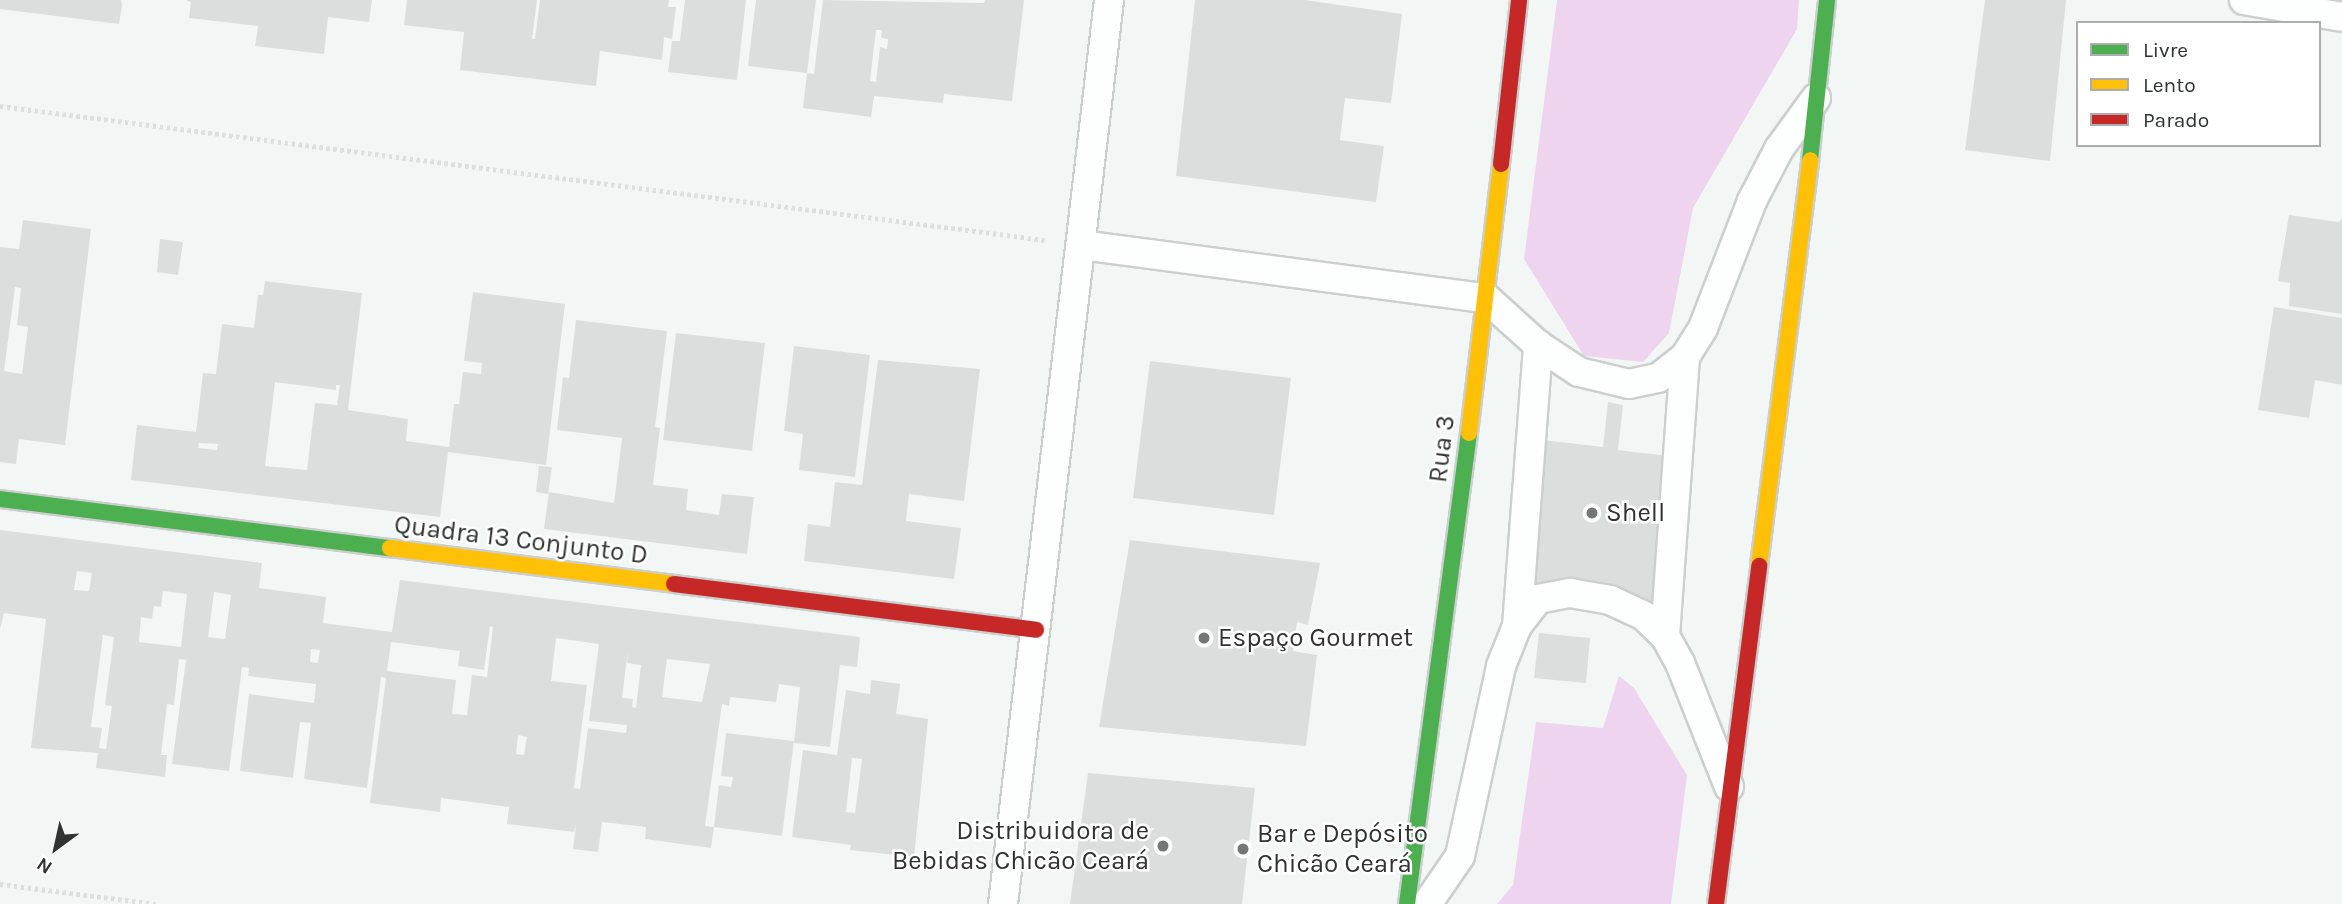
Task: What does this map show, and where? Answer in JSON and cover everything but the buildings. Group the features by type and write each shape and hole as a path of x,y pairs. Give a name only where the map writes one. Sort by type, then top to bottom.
{"main road":[{"name":"Rua 3","path":"1407,904 1486,298 1519,0"},
{"path":"1716,904 1818,95 1827,0"},
{"name":"Quadra 13 Conjunto D","path":"0,499 1037,630"}],"lane":[{"path":"1003,904 1109,0"},
{"path":"2244,0 2342,17"},
{"path":"1081,245 1486,298 1538,345 1579,372 1629,384 1658,378 1685,357 1703,327 1752,201 1779,149 1818,95"},
{"path":"1517,626 1538,345"},
{"path":"1665,636 1685,357"},
{"path":"1427,904 1460,856 1501,666 1517,626 1538,599 1570,593 1610,600 1644,616 1665,636 1680,663 1730,789"}],"path":[{"path":"0,106 1081,245"},
{"path":"0,884 156,904"}],"shaded area":[{"path":"1557,0 1799,0 1797,29 1693,208 1669,333 1643,362 1584,356 1524,259"},
{"path":"1619,676 1634,688 1687,775 1671,904 1497,904 1513,885 1536,722 1603,728"}],"traffic: fast":[{"path":"1810,160 1827,0"},
{"path":"1407,904 1469,433"},
{"path":"0,499 390,548"}],"traffic: slow":[{"path":"1759,566 1810,160"},
{"path":"1469,433 1501,164"},
{"path":"390,548 674,584"}],"traffic: jam":[{"path":"1501,164 1519,0"},
{"path":"1716,904 1759,566"},
{"path":"674,584 1036,630"}],"place":[{"name":"Shell","path":"1592,513"},
{"name":"Espaço Gourmet","path":"1204,638"},
{"name":"Distribuidora de Bebidas Chicão Ceará","path":"1163,846"},
{"name":"Bar e Depósito Chicão Ceará","path":"1243,849"}]}
